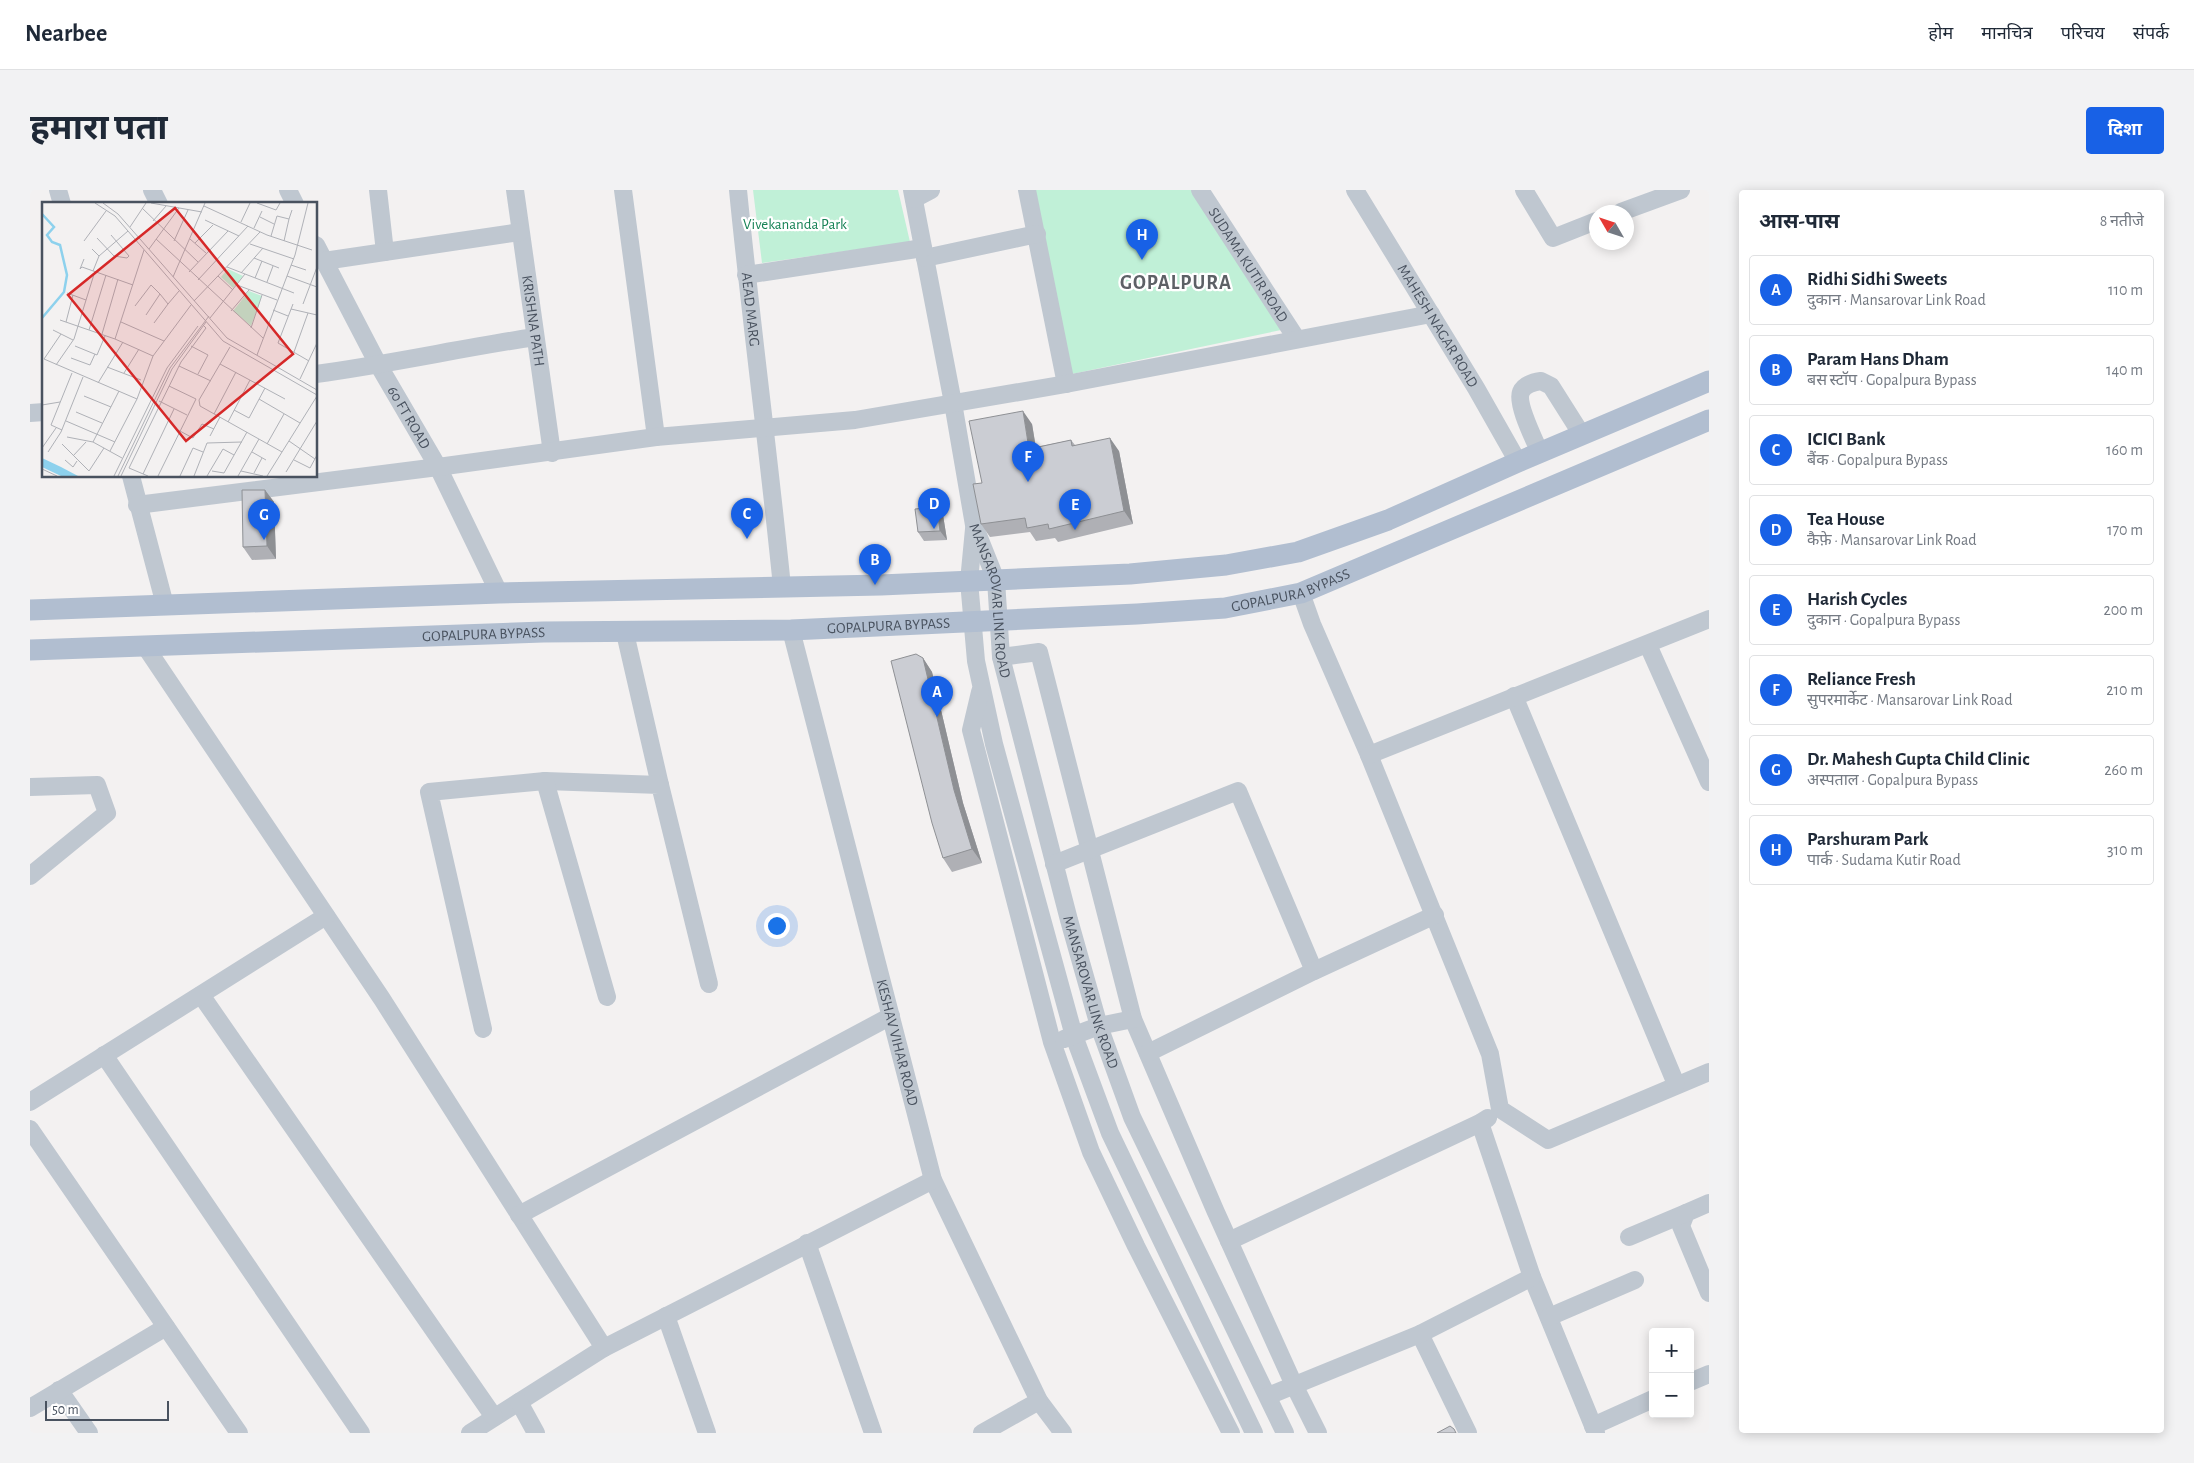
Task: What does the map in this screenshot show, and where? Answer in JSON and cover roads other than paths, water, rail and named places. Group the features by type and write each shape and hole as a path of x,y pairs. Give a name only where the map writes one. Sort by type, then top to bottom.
{"main road":[{"path":"30,610 499,593 996,580 1149,573 1226,565 1298,552 1388,520 1518,462 1709,381"},
{"name":"GOPALPURA BYPASS","path":"30,650 543,632 625,633 792,630 1225,608 1301,593 1709,420"}],"street":[{"path":"152,190 158,202"},
{"path":"288,190 294,202"},
{"path":"378,190 385,252"},
{"name":"KRISHNA PATH","path":"515,190 552,452"},
{"path":"623,190 656,438"},
{"name":"AEAD MARG","path":"738,190 746,274 766,427 782,587"},
{"path":"931,190 913,195 953,403 974,525"},
{"path":"1026,190 1037,234 1066,384"},
{"name":"SUDAMA KUTIR ROAD","path":"1200,190 1296,338"},
{"name":"MAHESH NAGAR ROAD","path":"1355,190 1476,388 1518,462"},
{"path":"1524,190 1553,238 1589,225"},
{"path":"1634,207 1681,190"},
{"path":"320,253 385,252 520,232"},
{"path":"746,274 924,253 1037,234"},
{"name":"60 FT ROAD","path":"320,253 379,366 438,467 499,593"},
{"path":"137,505 656,438 854,420 1066,384 1296,338 1431,314"},
{"path":"318,374 379,366 489,344 535,337"},
{"path":"1540,453 1520,399 1520,393 1532,382 1541,381 1551,386 1582,436"},
{"path":"131,478 137,505 165,605"},
{"name":"MANSAROVAR LINK ROAD","path":"974,525 996,580 1001,657 1054,864 1099,1026 1132,1117 1285,1433"},
{"name":"MANSAROVAR LINK ROAD","path":"974,525 969,580 976,661 994,744 1074,1036 1110,1133 1254,1433"},
{"path":"1301,593 1312,624 1369,755 1490,1054 1500,1109 1548,1140 1676,1084 1709,1072"},
{"path":"1369,755 1709,619"},
{"name":"KESHAV VIHAR ROAD","path":"792,630 933,1180 1039,1401 1063,1433"},
{"path":"625,633 709,984"},
{"path":"1648,645 1709,782"},
{"path":"145,646 382,999 604,1348"},
{"path":"1001,657 1039,652 1133,1019 1229,1241 1294,1385 1318,1433"},
{"path":"982,686 971,730 1052,1042 1091,1152 1136,1246 1231,1433"},
{"path":"1514,696 1676,1084"},
{"path":"483,1028 429,792 545,781 660,785"},
{"path":"545,781 606,997"},
{"path":"30,787 97,785 107,813 30,876"},
{"path":"1054,864 1091,851 1238,791 1314,971"},
{"path":"1148,1054 1314,971 1434,915"},
{"path":"30,1102 326,916"},
{"path":"201,994 494,1418"},
{"path":"519,1215 891,1016"},
{"path":"1052,1042 1099,1026 1133,1019"},
{"path":"104,1055 362,1433"},
{"path":"1229,1241 1480,1124 1500,1109"},
{"path":"1480,1124 1532,1277 1595,1430 1649,1401"},
{"path":"30,1129 239,1433"},
{"path":"470,1433 604,1348 933,1180"},
{"path":"1630,1237 1709,1203"},
{"path":"1686,1213 1681,1226 1709,1293"},
{"path":"807,1243 872,1433"},
{"path":"1268,1396 1420,1334 1532,1277"},
{"path":"1549,1317 1635,1280"},
{"path":"666,1316 708,1433"},
{"path":"30,1408 166,1327"},
{"path":"1420,1334 1468,1433"},
{"path":"1694,1380 1709,1374"},
{"path":"59,1390 89,1433"},
{"path":"982,1433 1039,1401"},
{"path":"519,1402 536,1433"}],"place":[{"name":"Parshuram Park","path":"1142,260"},
{"name":"Reliance Fresh","path":"1028,482"},
{"name":"Tea House","path":"934,529"},
{"name":"Harish Cycles","path":"1075,530"},
{"name":"ICICI Bank","path":"747,539"},
{"name":"Dr. Mahesh Gupta Child Clinic","path":"264,540"},
{"name":"Param Hans Dham","path":"875,585"},
{"name":"Ridhi Sidhi Sweets","path":"937,717"}],"district":[{"name":"GOPALPURA","path":"1176,282"}],"park label":[{"name":"Vivekananda Park","path":"795,224"}]}
